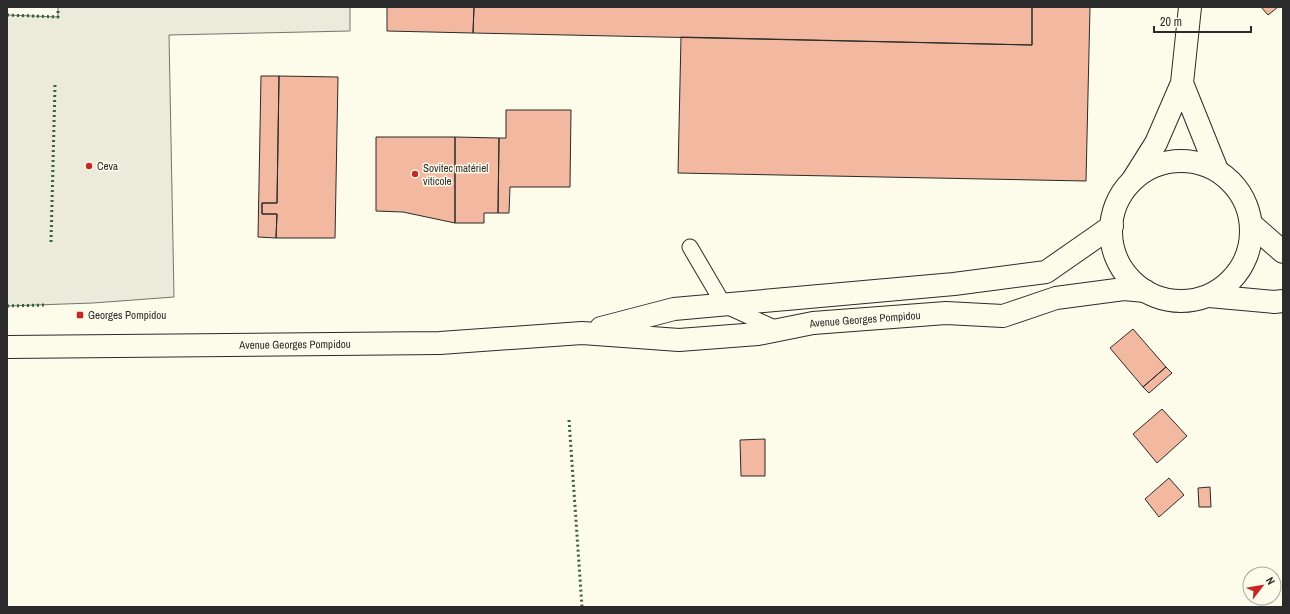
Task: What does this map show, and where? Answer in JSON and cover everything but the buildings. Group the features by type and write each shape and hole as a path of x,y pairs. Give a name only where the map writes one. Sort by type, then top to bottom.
{"main road":[{"path":"1190,7 1182,83 1156,143 1134,178 1120,195 1112,215 1111,237 1116,258 1132,282 1145,291 1166,300 1188,301 1209,296 1283,302"},
{"path":"1182,83 1217,170"},
{"path":"1134,178 1153,166 1174,161 1196,162 1217,170 1234,183 1246,202 1251,224 1250,246 1242,266 1228,284 1209,296"},
{"path":"1251,224 1283,252"},
{"name":"Avenue Georges Pompidou","path":"582,333 674,310 954,284 1046,272 1112,226"},
{"name":"Avenue Georges Pompidou","path":"7,347 440,343 582,333 679,340 758,334 813,323 946,313 1003,316 1056,298 1124,288 1145,291"}],"lane":[{"path":"690,247 724,305 779,330"}],"shaded area":[{"name":"Ceva","path":"58,7 350,7 350,31 169,35 174,297 93,303 7,306 7,15 58,17"}],"hedge":[{"path":"7,15 58,17 58,7"},
{"path":"51,242 55,85"},
{"path":"7,306 45,305"},
{"path":"569,420 582,607"}],"place":[{"name":"Ceva","path":"89,166"},
{"name":"Sovitec matériel viticole","path":"415,174"},
{"name":"Georges Pompidou","path":"80,315"}]}
